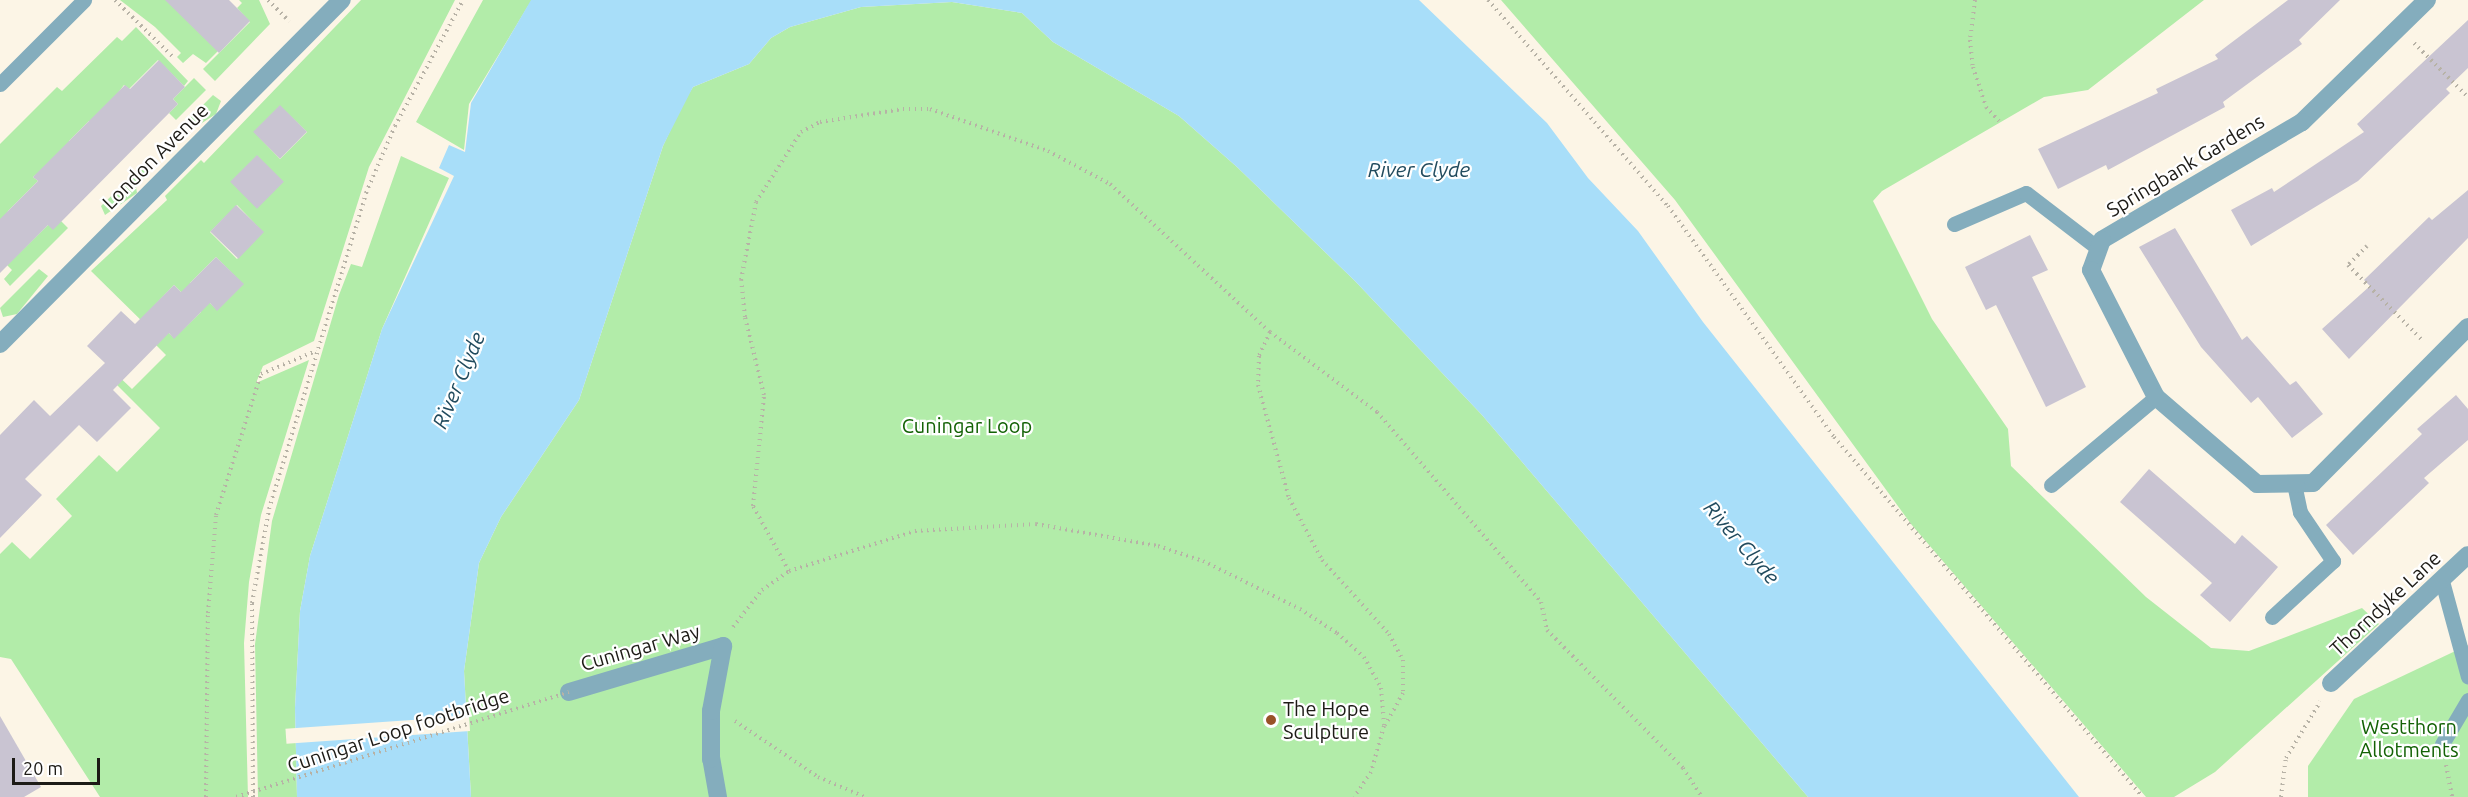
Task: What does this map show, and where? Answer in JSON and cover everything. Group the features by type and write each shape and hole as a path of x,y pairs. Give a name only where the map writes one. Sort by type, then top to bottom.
{"street":[{"name":"London Avenue","path":"0,344 342,0"},
{"name":"Springbank Gardens","path":"2098,249 2102,240 2302,122 2427,0"},
{"path":"2098,249 2091,270 2156,397 2257,484 2313,483 2468,327"},
{"name":"Thorndyke Lane","path":"2331,683 2468,555"},
{"path":"718,797 711,759 712,701 723,646"},
{"name":"Cuningar Way","path":"569,692 723,646"}],"lane":[{"path":"0,84 84,0"},
{"path":"1954,224 2026,193 2098,249"},
{"path":"2051,485 2156,397"},
{"path":"2272,617 2333,561 2300,512 2294,484"},
{"path":"2442,581 2468,676"},
{"path":"2442,744 2468,700"}],"path":[{"path":"116,0 174,58"},
{"path":"253,797 250,644 257,562 316,351 379,160 462,0"},
{"path":"1488,0 1668,206 1834,437 2143,797"},
{"path":"1975,0 1970,40 1973,67 1986,107 1999,121"},
{"path":"2399,27 2468,97"},
{"path":"789,571 754,512 765,411 762,377 750,338 741,280 756,201 801,132 820,122 903,109 930,109 988,127 1110,184 1270,332 1377,412 1541,602 1547,630 1683,768 1702,797"},
{"path":"2367,246 2348,265 2439,356"},
{"path":"1270,332 1259,356 1258,385 1289,498 1322,560 1389,634 1403,660 1402,693 1396,713 1384,726"},
{"path":"206,797 208,613 216,515 261,374 316,351"},
{"path":"723,646 740,615 762,590 789,571 890,537 971,524 1059,526 1136,540 1203,561 1337,633 1373,673 1385,707 1384,726 1371,772 1354,797"},
{"path":"2281,797 2286,758 2331,683"},
{"name":"Cuningar Loop footbridge","path":"236,797 569,692"},
{"path":"712,701 786,757 865,797"},
{"path":"2442,744 2452,797"}],"green space":[{"path":"120,0 172,0 222,47 206,63 193,54 183,63 177,57 181,53 155,27"},
{"path":"239,0 259,0 270,24 215,81 203,69 250,22 237,8 242,3"},
{"path":"361,0 455,0 369,167 314,341 263,366 256,383 309,360 261,515 249,582 244,643 248,797 100,797 11,659 0,657 0,554 12,542 30,559 72,516 56,499 99,455 117,472 160,428 108,376 113,371 132,389 166,355 148,337 152,331 91,271 167,200 165,196 201,160 204,163","holes":["280,106 307,132 280,159 254,132","237,205 263,232 237,259 210,232","216,257 243,284 217,310 190,283","174,285 201,312 174,338 148,312"]},
{"path":"483,0 537,0 528,6 469,104 464,150 416,122"},
{"path":"1501,0 2204,0 2088,90 2044,97 1882,191 1873,201 1932,319 2008,429 2011,466 2146,597 2211,648 2249,651 2362,608 2379,624 2215,772 2174,797 2146,797 1911,524 1675,200"},
{"name":"Cuningar Loop","path":"952,2 1022,13 1053,42 1179,116 1237,167 1355,281 1482,415 1808,797 471,797 464,671 479,563 501,517 579,400 663,146 683,103 693,87 749,64 771,38 790,27 861,7"},
{"path":"136,27 188,81 184,86 158,60 129,89 124,85 94,125 89,121 69,141 73,145 33,177 38,181 8,211 0,234 0,144 57,87 62,91 117,37 122,41"},
{"path":"194,78 206,90 176,120 169,113 178,104 173,99"},
{"path":"213,95 221,101 216,114 191,130 186,122"},
{"path":"401,156 449,178 382,329 310,556 300,611 295,708 297,797 258,797 255,644 272,521 339,295 351,264 362,267"},
{"path":"140,168 149,174 136,187 137,193 105,215 101,206"},
{"path":"61,221 68,228 10,286 4,279 12,270 7,265 48,225"},
{"path":"39,269 48,276 17,314 3,317 0,308"},
{"name":"Westthorn Allotments","path":"2468,645 2468,797 2308,797 2308,766 2354,699"}],"water":[{"name":"River Clyde","path":"531,0 1419,0 1547,123 1588,178 1638,231 1703,322 2079,797 1808,797 1482,415 1355,281 1237,167 1179,116 1053,42 1022,13 952,2 861,7 790,27 771,38 749,64 693,87 663,146 579,400 501,517 479,563 464,671 471,797 297,797 295,708 300,611 310,556 382,329 454,176 439,168 449,145 465,152 471,103"}],"pier":[{"path":"469,716 470,731 286,744 285,729"}],"building":[{"path":"165,0 229,0 250,21 219,53"},
{"path":"2288,0 2340,0 2299,40 2302,44 2223,102 2225,107 2108,170 2106,165 2058,189 2038,149 2158,93 2156,89 2218,59 2215,55"},
{"path":"2468,20 2468,68 2446,89 2450,93 2358,181 2251,246 2231,210 2272,188 2274,192 2364,132 2357,124"},
{"path":"159,60 185,87 173,99 178,104 53,230 48,225 0,273 0,219 38,181 33,177 125,85 130,89"},
{"path":"280,105 307,132 280,159 253,132"},
{"path":"257,155 284,182 257,209 230,182"},
{"path":"2468,190 2468,238 2349,359 2322,329 2370,286 2364,280 2429,217 2432,220"},
{"path":"236,205 264,232 238,259 210,232"},
{"path":"2175,228 2242,340 2247,336 2290,385 2296,381 2323,414 2292,438 2258,397 2251,403 2201,347 2139,247"},
{"path":"2030,235 2048,270 2032,277 2086,387 2046,407 1996,305 1986,310 1965,267"},
{"path":"216,257 244,284 217,311 210,303 174,339 169,333 113,390 131,408 97,442 79,425 25,479 42,495 0,538 0,435 34,400 50,416 105,363 87,346 121,311 135,324 174,285 181,292"},
{"path":"2456,395 2468,409 2468,440 2424,478 2429,483 2353,555 2326,525 2422,434 2417,429"},
{"path":"2149,469 2235,544 2242,535 2278,567 2230,622 2200,595 2212,583 2120,502"},
{"path":"0,716 41,787 24,797 0,797"}],"place":[{"name":"The Hope Sculpture","path":"1271,720"}]}
